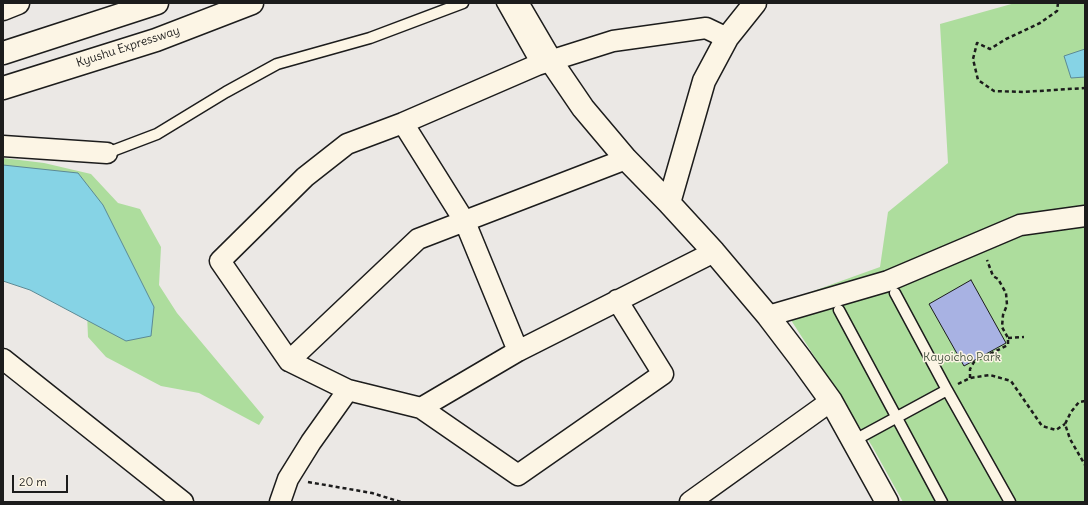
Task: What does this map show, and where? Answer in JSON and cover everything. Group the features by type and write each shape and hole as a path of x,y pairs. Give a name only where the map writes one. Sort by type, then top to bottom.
{"main road":[{"path":"3,9 18,3"},
{"path":"3,53 157,3"},
{"name":"Kyushu Expressway","path":"3,88 156,40 252,3"},
{"path":"517,3 544,63 626,159 670,203 714,252 768,316 800,358 831,401 887,502"},
{"path":"670,203 704,81 727,38 755,3"}],"street":[{"path":"618,300 663,374 518,475 421,408 348,390 289,361 220,261 306,177 347,144 403,123 544,63 613,41 706,28 727,38"},
{"path":"403,123 465,222 518,351"},
{"path":"3,146 107,153"},
{"path":"289,361 418,239 626,159"},
{"path":"768,316 888,281 1020,225 1085,216"},
{"path":"421,408 518,351 714,252"},
{"path":"3,359 183,502"},
{"path":"280,502 288,479 311,442 348,390"},
{"path":"690,502 831,401"}],"lane":[{"path":"107,153 157,134 226,92 277,64 370,38 463,3"},
{"path":"502,3 544,63"},
{"path":"895,293 947,390 1010,502"},
{"path":"839,310 942,502"},
{"path":"853,441 947,390"}],"path":[{"path":"1058,3 1057,11 1040,23 990,48 977,43 973,59 978,80 994,91 1023,92 1085,88"},
{"path":"982,242 983,250 993,276 998,278 1006,293 1007,305 1003,315 1002,327 1008,338 1008,345 974,362 970,369 970,378 990,375 1011,381 1042,426 1056,430 1065,424 1071,412 1079,402 1085,401"},
{"path":"1008,338 1024,337"},
{"path":"1065,424 1070,440 1085,465"},
{"path":"288,479 372,493 401,502"}],"green space":[{"name":"Kayoicho Park","path":"1015,3 1085,3 1085,502 903,502 872,446 780,303 880,267 888,212 948,163 940,24"},
{"path":"3,158 44,163 91,174 118,203 140,209 161,247 159,285 177,313 264,417 259,425 199,393 161,386 106,357 88,337 85,266 3,195"}],"water":[{"path":"1085,49 1085,77 1071,78 1064,56"},
{"path":"3,165 78,173 103,205 154,307 151,336 126,341 30,290 3,281"}],"building":[{"path":"971,280 1006,343 964,366 929,304"}]}
